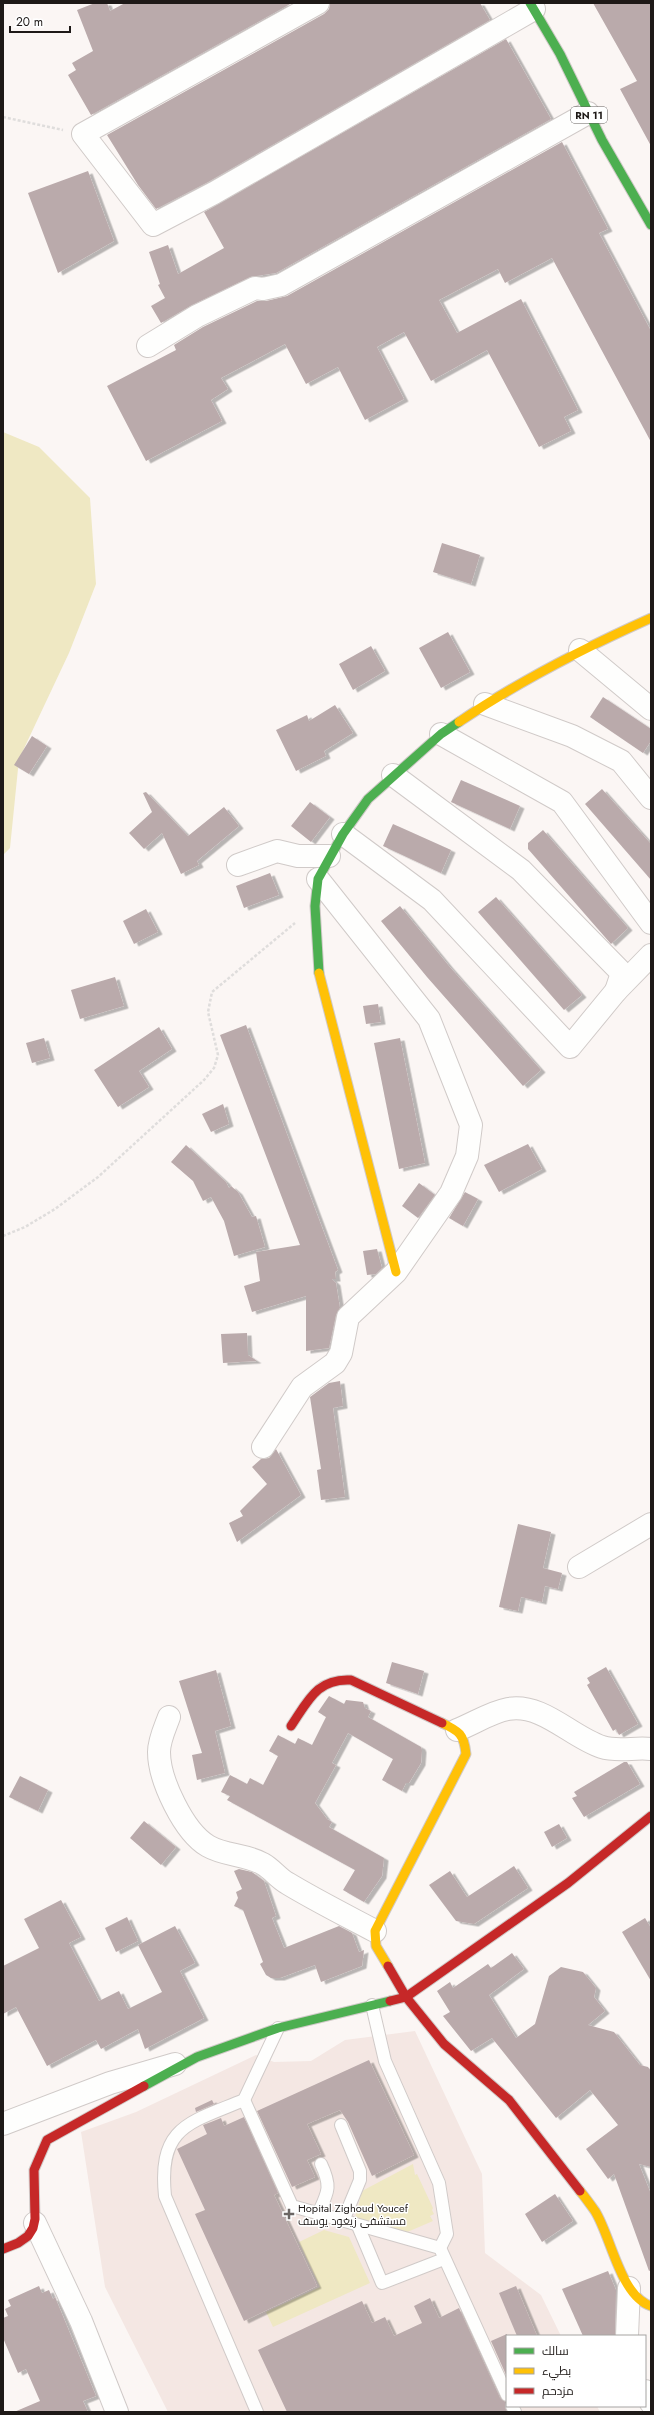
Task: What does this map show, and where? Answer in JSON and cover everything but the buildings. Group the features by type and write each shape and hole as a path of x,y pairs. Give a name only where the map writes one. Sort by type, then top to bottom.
{"street":[{"path":"318,3 83,134 154,225 221,189 532,6"},
{"name":"RN 11","path":"532,6 560,54 588,113 651,225"},
{"path":"148,346 197,316 255,288 263,289 281,285 588,113"},
{"path":"396,1272 319,971 315,906 318,879 329,856 368,799 393,775 441,734 485,704 580,650 651,618"},
{"path":"580,650 651,708"},
{"path":"485,704 572,736 621,761 651,798"},
{"path":"441,734 562,802 651,923"},
{"path":"393,775 521,870 622,973 616,991"},
{"path":"343,834 432,900 570,1047 616,991 651,955"},
{"path":"238,865 277,851 298,856 329,856"},
{"path":"263,1447 302,1387 335,1363 341,1353 348,1317 396,1272 451,1193 467,1156 471,1125 429,1019 318,879"},
{"path":"579,1567 651,1524"},
{"path":"291,1726 315,1691 325,1683 338,1678 351,1680 458,1730 465,1741 466,1754 375,1931 376,1946 406,1997 444,2044 509,2100 566,2173 595,2211 629,2288 645,2304 651,2306"},
{"path":"458,1730 506,1709 522,1708 537,1712 585,1740 604,1748 651,1749"},
{"path":"169,1717 162,1739 160,1762 167,1786 184,1823 196,1839 216,1850 253,1858 265,1865 285,1882 375,1931"},
{"path":"3,2124 110,2083 197,2057 278,2028 406,1997 568,1883 651,1816"},
{"path":"117,2412 81,2321 35,2223 33,2174 37,2158 46,2140 197,2057"},
{"path":"3,2249 24,2241 35,2223"},
{"path":"627,2335 629,2288"},
{"path":"646,2393 651,2403"}],"lane":[{"path":"372,2005 385,2061 439,2183 447,2234 442,2253 506,2393"},
{"path":"257,2412 165,2196 165,2159 169,2144 176,2134 188,2123 244,2100 278,2028"},
{"path":"244,2100 292,2206 442,2253"},
{"path":"340,2125 360,2171 360,2180 343,2221"},
{"path":"318,2214 327,2194 329,2184 321,2164"},
{"path":"358,2226 382,2283 442,2253"}],"path":[{"path":"3,117 83,134"},
{"path":"3,1236 25,1227 55,1210 98,1177 204,1080 214,1068 218,1055 208,1012 212,992 315,906"}],"shaded area":[{"path":"3,432 39,447 90,498 96,584 69,653 19,759 10,848 3,855"},
{"name":"Hopital Zighoud Youcef مستشفى زيغود يوسف","path":"415,2031 482,2174 485,2253 541,2295 561,2335 506,2335 506,2407 598,2407 600,2412 168,2412 105,2287 81,2132 136,2112 256,2055 274,2062 311,2061 345,2040"},
{"path":"413,2164 415,2175 417,2174 433,2208 432,2210 434,2214 430,2216 433,2221 405,2233 355,2218 362,2191"},
{"path":"324,2230 349,2237 370,2283 273,2327 266,2312 320,2287 299,2242"}],"traffic: fast":[{"path":"530,3 560,54 602,140 651,225"},
{"path":"319,973 315,906 318,879 343,834 368,799 441,734 459,722"},
{"path":"144,2086 197,2057 278,2028 390,2001"}],"traffic: slow":[{"path":"459,722 528,679 601,641 651,618"},
{"path":"319,973 396,1272"},
{"path":"388,1966 376,1946 375,1931 466,1754 464,1742 460,1734 453,1728 442,1723"},
{"path":"580,2191 595,2211 601,2222 617,2264 631,2290 640,2300 651,2306"}],"traffic: jam":[{"path":"291,1726 308,1700 315,1693 322,1687 339,1680 351,1680 442,1723"},
{"path":"390,2001 406,1997 568,1883 651,1816"},
{"path":"388,1966 406,1997 444,2044 509,2100 580,2191"},
{"path":"3,2249 18,2243 28,2236 33,2228 35,2219 34,2170 47,2140 144,2086"}],"place":[{"name":"Hopital Zighoud Youcef مستشفى زيغود يوسف","path":"289,2214"}]}
